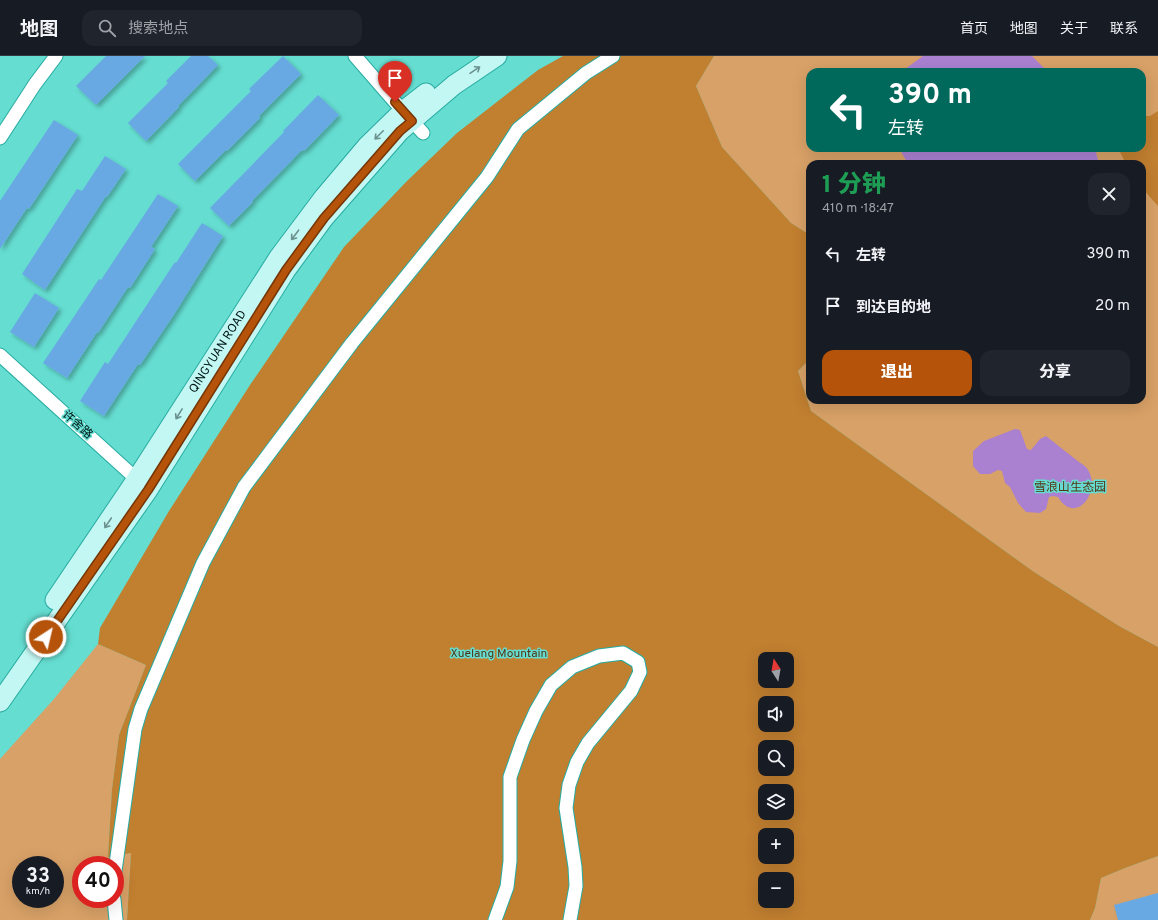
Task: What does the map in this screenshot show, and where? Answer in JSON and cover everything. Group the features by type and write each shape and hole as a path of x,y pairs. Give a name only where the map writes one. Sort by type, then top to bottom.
{"street":[{"path":"0,138 35,84 56,56"},
{"path":"355,56 413,122"},
{"name":"QINGYUAN ROAD","path":"413,122 473,56"},
{"name":"QINGYUAN ROAD","path":"0,702 147,488 286,270 324,218 400,131 413,122 454,85 497,56"},
{"path":"117,856 135,729 141,709 204,563 244,487 352,343 487,177 518,129 586,73 613,56"},
{"name":"许舍路","path":"0,355 147,488"},
{"name":"QINGYUAN ROAD","path":"0,680 147,488"},
{"path":"495,920 507,887 510,861 510,777 523,740 536,711 551,685 572,668 599,656 623,653 638,662 640,672 631,690 588,743 576,762 569,785 566,808 575,867 576,886 570,920"},
{"path":"115,908 116,920"}],"green space":[{"name":"Xuelang Mountain","path":"563,56 714,56 696,86 722,147 791,223 806,232 806,363 798,371 806,396 806,404 809,404 811,411 1034,572 1119,626 1158,647 1158,856 1101,878 1095,908 1090,920 127,920 131,853 108,856 112,789 119,735 146,665 98,644 100,628 169,511 250,385 344,247 407,181 457,133 538,70"},
{"name":"雪浪山生态园","path":"714,56 1158,56 1158,647 1119,626 1034,572 811,411 809,404 1146,404 1146,160 806,160 806,232 791,223 722,147 696,86"},
{"path":"1158,111 1158,206 1146,192 1146,160 1124,160 1120,152 1146,152 1146,116 1150,116"},
{"name":"雪浪山生态园","path":"806,363 806,396 798,371"},
{"path":"98,644 146,665 119,735 112,789 108,856 72,856 72,908 124,908 124,856 114,856 131,853 127,920 0,920 0,759 54,699"},
{"path":"1158,856 1158,920 1090,920 1095,908 1101,878"}],"shaded area":[{"path":"923,56 1032,56 1044,68 906,68"},
{"path":"901,152 1096,152 1098,160 906,160"},
{"path":"1015,429 1020,430 1027,449 1031,450 1040,439 1046,436 1087,468 1091,479 1092,488 1085,503 1079,507 1072,508 1065,505 1058,497 1053,496 1049,497 1046,509 1040,513 1026,512 1018,503 1010,487 1005,483 1002,471 998,470 990,474 980,474 973,466 973,451 984,441"}],"building":[{"path":"106,56 145,56 96,105 76,86"},
{"path":"191,56 208,56 218,65 146,141 128,123 168,83 166,81"},
{"path":"283,56 301,74 259,116 260,118 195,181 178,164 251,91 249,89"},
{"path":"318,95 339,115 304,151 302,150 229,226 210,208"},
{"path":"54,120 78,135 29,209 27,208 0,249 0,201"},
{"path":"105,156 126,169 107,197 106,196 45,290 22,274 77,189 82,191"},
{"path":"158,194 178,206 151,247 155,249 130,288 128,287 67,378 43,363 99,279 101,280"},
{"path":"202,223 223,236 173,316 140,365 138,364 104,416 80,401 105,362 108,364"},
{"path":"35,293 59,308 34,347 10,332"},
{"path":"1158,893 1158,920 1118,920 1114,905"}],"route":[{"path":"46,637 148,490 286,270 324,218 400,131 412,121 395,102"}]}
